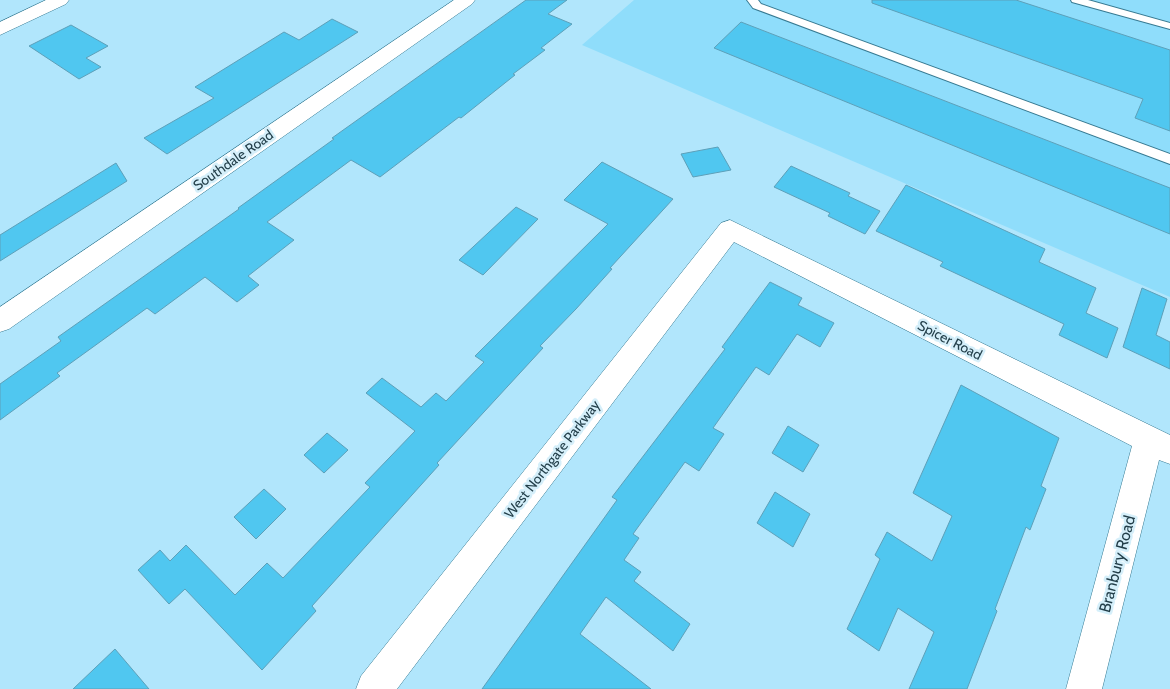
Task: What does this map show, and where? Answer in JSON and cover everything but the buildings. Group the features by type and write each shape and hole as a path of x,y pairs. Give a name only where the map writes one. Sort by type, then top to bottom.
{"street":[{"path":"0,29 60,0"},
{"name":"Southdale Road","path":"0,321 466,0"},
{"name":"Spicer Road","path":"730,229 1160,445"},
{"name":"West Northgate Parkway","path":"374,689 730,229"},
{"name":"Branbury Road","path":"1084,689 1160,445"}],"lane":[{"path":"752,0 757,6 1170,159"},
{"path":"1076,0 1170,26"}],"shaded area":[{"path":"634,0 1170,0 1170,297 582,45"}]}
